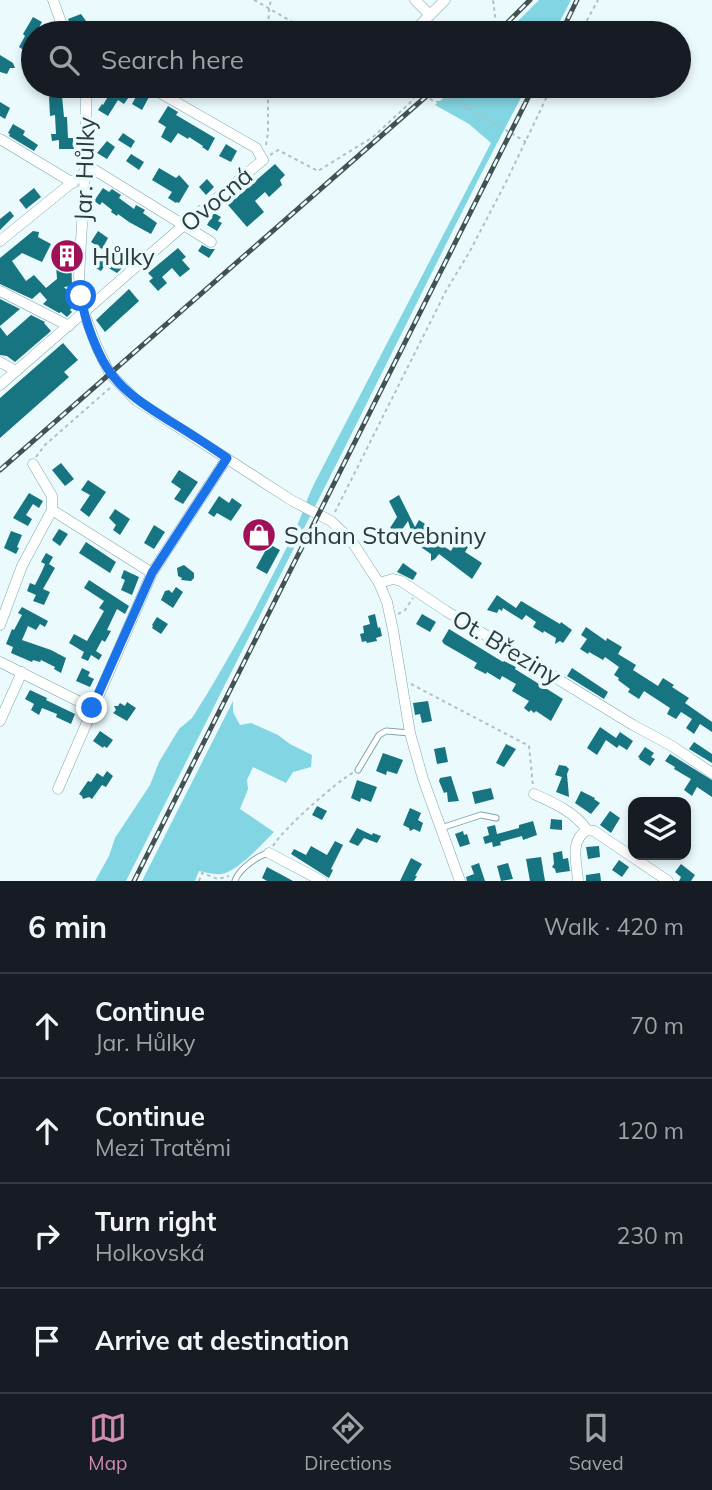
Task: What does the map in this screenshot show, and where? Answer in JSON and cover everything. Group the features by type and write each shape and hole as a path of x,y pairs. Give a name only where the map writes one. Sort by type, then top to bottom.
{"street":[{"path":"53,0 61,21"},
{"path":"415,0 430,15"},
{"path":"424,21 445,0"},
{"name":"Jar. Hůlky","path":"86,98 79,277 84,313 97,347 114,378"},
{"name":"Ovocná","path":"0,385 263,160 256,148 169,98"},
{"path":"0,139 73,183"},
{"path":"0,241 73,183 85,168 211,242"},
{"path":"0,291 69,326"},
{"path":"0,362 16,371"},
{"path":"114,378 136,400 291,500 331,521 352,540 379,583 391,616 410,733 423,779 460,881"},
{"path":"58,789 152,573 227,458"},
{"path":"0,625 22,566 52,510 52,496 33,464"},
{"path":"52,510 152,573"},
{"name":"Ot. Březiny","path":"379,583 393,579 401,581 624,720 672,746 712,774"},
{"path":"0,662 92,708"},
{"path":"0,721 22,672"},
{"path":"534,794 570,814 587,830"},
{"path":"578,881 575,843 580,834 587,830 594,831 668,881"},
{"path":"269,853 322,881"}],"lane":[{"path":"358,770 379,735 386,731 410,733"},
{"path":"441,828 481,815 496,818"},
{"path":"236,878 261,854 269,853"}],"path":[{"path":"254,0 290,21"},
{"path":"268,21 271,0"},
{"path":"493,0 496,21"},
{"path":"587,21 598,0"},
{"path":"263,160 268,133 268,98"},
{"path":"263,160 278,150 318,171 373,137 414,98"},
{"path":"428,98 436,102 451,98 526,142"},
{"path":"331,521 546,98"},
{"path":"33,464 36,463 38,452 114,378"},
{"path":"391,616 405,610 417,592"},
{"path":"401,679 529,746 534,794"},
{"path":"269,853 278,838 330,790 358,770"},
{"path":"199,881 202,873 219,879 236,878"}],"shaded area":[{"path":"539,0 571,0 560,21 518,21"},
{"path":"443,98 521,98 126,881 95,881 109,856 115,838 150,785 159,762 179,729 192,718 256,606 295,530 315,482 491,143 469,124 435,105"},
{"path":"233,701 233,712 240,725 251,723 312,755 311,767 293,772 286,783 253,767 240,809 274,832 234,868 219,874 199,871 195,881 142,881"}],"building":[{"path":"81,14 86,21 69,21 68,19"},
{"path":"0,55 13,63 15,68 10,68 7,74 0,72"},
{"path":"49,98 62,98 68,138 74,138 74,149 59,149 59,140 52,141 51,134 56,134 55,115 50,116"},
{"path":"107,98 128,98 124,104 118,100 108,116 98,110"},
{"path":"135,98 148,98 142,110 132,104"},
{"path":"0,102 10,108 5,119 0,116"},
{"path":"168,106 178,112 176,115 215,138 208,151 189,137 188,139 178,133 171,143 161,137 166,127 158,122"},
{"path":"13,124 25,131 23,135 38,145 34,151 9,136"},
{"path":"123,133 135,141 131,148 118,140"},
{"path":"107,141 115,147 107,159 97,153"},
{"path":"226,144 237,151 231,162 219,156"},
{"path":"131,154 144,162 139,170 126,161"},
{"path":"275,164 285,175 280,180 282,185 269,197 265,192 255,201 264,212 247,227 228,205"},
{"path":"159,168 176,178 179,175 189,186 179,203 168,198 172,192 152,180"},
{"path":"207,179 214,187 206,195 199,187"},
{"path":"34,188 41,197 26,209 19,200"},
{"path":"103,188 109,192 112,189 121,195 119,198 134,209 136,205 145,210 143,213 157,223 151,234 118,214 117,216 102,202 100,205 94,201"},
{"path":"10,211 14,216 0,230 0,219"},
{"path":"214,213 221,217 218,221 222,223 217,231 207,225"},
{"path":"33,231 39,232 38,237 51,244 42,262 22,253 12,261 26,281 34,275 46,288 57,279 56,265 65,264 63,253 71,252 72,286 64,287 74,298 75,305 67,317 43,304 47,300 40,292 32,299 0,284 0,258"},
{"path":"98,231 108,238 102,249 91,242"},
{"path":"202,245 215,249 209,258 198,251"},
{"path":"178,248 186,257 182,260 190,269 180,277 172,268 162,277 167,283 158,291 149,281 153,278 148,273"},
{"path":"117,254 126,259 117,273 107,267 101,271 92,266 98,255 112,263"},
{"path":"129,289 139,301 105,332 96,320"},
{"path":"0,299 20,309 0,326"},
{"path":"31,315 45,322 51,331 15,362 0,355 0,327 7,336"},
{"path":"63,343 78,360 64,372 69,377 0,438 0,398"},
{"path":"61,463 74,479 65,486 52,470"},
{"path":"179,470 198,482 183,504 174,499 181,489 171,482"},
{"path":"88,480 106,492 89,517 80,510 90,495 81,490"},
{"path":"29,493 43,501 39,508 33,504 26,515 32,519 28,526 13,518"},
{"path":"399,495 415,527 419,520 431,528 427,536 451,551 457,540 468,547 465,552 482,563 472,579 439,554 431,561 431,554 415,543 408,521 399,534 390,528 397,517 389,501"},
{"path":"219,496 229,503 232,498 242,505 231,521 217,513 214,517 208,513"},
{"path":"115,509 130,519 120,535 113,530 116,525 109,518"},
{"path":"154,525 165,532 154,549 144,543"},
{"path":"59,529 68,534 60,546 52,540"},
{"path":"11,531 22,535 16,554 4,548"},
{"path":"86,542 116,562 110,573 79,553"},
{"path":"269,544 280,550 267,574 256,568"},
{"path":"46,553 53,557 49,564 55,568 43,589 50,592 44,605 33,601 36,595 27,591 30,583 35,585 42,571 45,564 41,562"},
{"path":"403,563 417,573 413,580 397,572"},
{"path":"184,565 194,573 191,581 181,580 178,576 177,568"},
{"path":"124,570 139,577 132,595 121,590 125,580 121,578"},
{"path":"89,580 129,606 125,614 117,609 107,630 111,631 96,651 102,655 99,660 91,655 88,661 81,658 84,652 69,643 74,634 87,641 104,611 99,608 104,601 84,588"},
{"path":"176,587 183,592 173,608 161,600 165,591 172,593"},
{"path":"497,595 516,608 521,601 572,630 563,643 560,641 555,644 556,638 533,627 536,622 526,615 522,620 503,608 497,613 487,610"},
{"path":"22,607 48,621 45,627 40,624 36,630 28,626 22,640 66,658 61,673 41,660 32,662 11,653 13,647 6,644 22,615 18,613"},
{"path":"375,614 382,636 376,638 377,641 362,642 360,634 364,633 363,626 370,624 368,616"},
{"path":"422,614 436,622 430,632 416,624"},
{"path":"157,617 168,624 161,634 152,628"},
{"path":"586,627 606,641 607,638 622,647 618,654 636,665 633,670 658,686 663,678 674,685 672,687 689,698 685,703 712,722 712,732 700,724 694,734 686,728 692,719 681,712 676,719 667,714 670,708 644,691 639,699 628,692 630,689 614,675 619,667 605,657 603,660 580,649 587,639 581,635"},
{"path":"449,629 516,667 515,669 563,699 551,721 536,711 529,712 524,708 529,701 512,691 516,684 502,676 500,680 474,668 477,663 444,644 442,641"},
{"path":"82,668 90,672 88,676 94,679 90,687 76,681"},
{"path":"572,668 608,692 604,699 567,676"},
{"path":"30,690 75,714 71,724 42,708 39,715 31,710 34,704 25,699"},
{"path":"428,701 432,721 422,723 420,714 415,715 413,703"},
{"path":"127,702 136,708 127,721 113,713 116,710 114,706 120,703 125,706"},
{"path":"600,727 616,738 620,732 633,741 627,750 619,745 617,748 606,740 597,755 587,748"},
{"path":"100,731 113,740 107,748 93,741"},
{"path":"694,742 712,754 712,763 689,749"},
{"path":"506,744 516,749 504,767 496,763"},
{"path":"445,747 448,762 437,764 434,749"},
{"path":"645,747 654,753 651,757 655,759 650,766 638,757"},
{"path":"383,753 403,760 397,774 387,771 386,775 376,771"},
{"path":"670,754 712,780 712,797 697,787 692,796 684,790 691,779 665,761"},
{"path":"559,765 569,769 569,797 556,792 562,777 555,775"},
{"path":"107,771 113,776 106,787 102,785 92,799 83,799 79,794 88,781 91,782 97,773 103,777"},
{"path":"451,776 459,801 448,802 447,792 444,793 439,781 440,778"},
{"path":"357,780 377,787 371,802 361,798 360,802 351,798"},
{"path":"491,788 494,799 475,804 472,792"},
{"path":"581,791 600,803 591,814 575,803"},
{"path":"317,806 327,811 322,820 312,815"},
{"path":"410,808 421,813 418,820 423,823 420,832 414,829 410,831 403,825"},
{"path":"610,811 620,818 611,833 600,825"},
{"path":"551,819 562,820 562,830 550,829"},
{"path":"533,821 537,835 523,840 522,836 500,842 501,845 493,847 492,842 485,844 483,837 489,835 487,827 495,825 497,834"},
{"path":"357,828 381,836 377,843 364,838 358,846 349,842"},
{"path":"463,831 470,844 460,847 455,834"},
{"path":"335,841 343,845 329,878 291,854 294,849 306,855 311,846 327,855"},
{"path":"599,846 600,857 588,859 586,847"},
{"path":"562,851 563,859 568,858 570,871 556,873 552,867 553,853"},
{"path":"541,857 545,881 530,881 526,859"},
{"path":"411,858 422,864 417,876 414,881 400,881"},
{"path":"619,860 629,867 622,877 612,870"},
{"path":"479,863 485,881 467,881 466,877 474,874 471,866"},
{"path":"508,863 513,879 501,881 497,866"},
{"path":"681,864 695,875 691,881 679,881 681,877 675,872"},
{"path":"267,867 293,881 267,881 262,878"},
{"path":"600,873 601,881 586,881 586,875"}],"railway":[{"path":"509,21 530,0"},
{"path":"567,21 577,0"},
{"path":"0,470 424,98"},
{"path":"134,881 528,98"}],"place":[{"name":"Hůlky","path":"67,256"},
{"name":"Sahan Stavebniny","path":"259,535"}],"route":[{"path":"81,296 84,313 110,374 136,400 227,458 152,573 92,708"}]}
